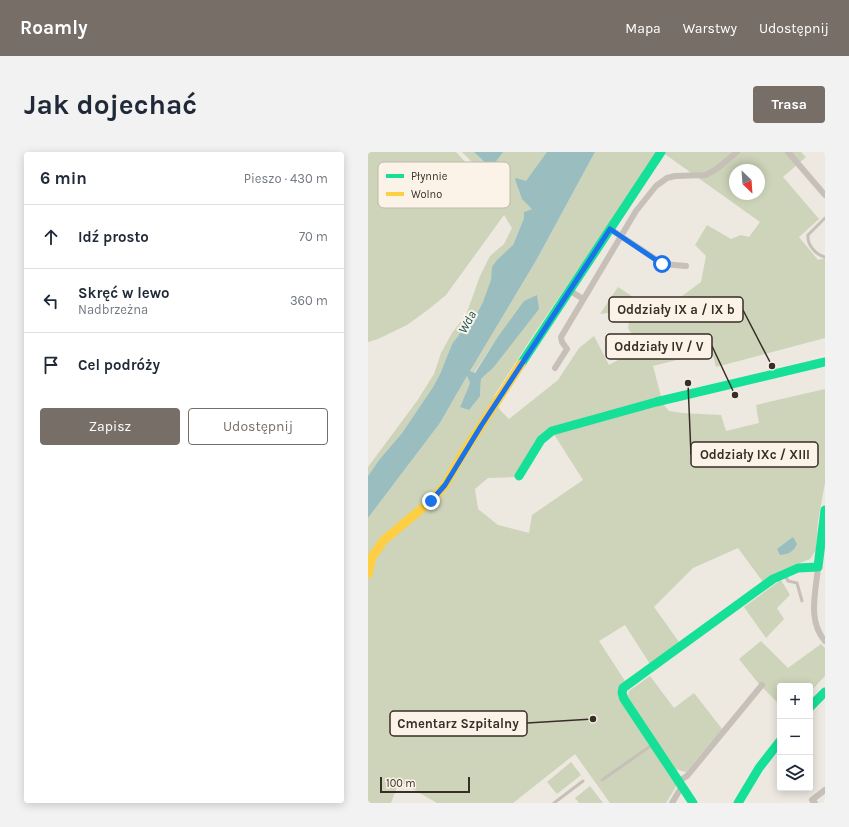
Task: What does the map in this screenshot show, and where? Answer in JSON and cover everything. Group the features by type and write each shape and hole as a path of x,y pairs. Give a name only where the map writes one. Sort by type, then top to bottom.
{"street":[{"path":"368,574 372,557 380,545 431,501 445,485 477,432 661,152"},
{"path":"555,368 567,349 562,342 561,337 636,211 662,181 675,176 706,175 718,168 737,152"},
{"path":"788,152 825,195"},
{"path":"610,229 662,264 686,266"},
{"path":"570,290 583,299"},
{"path":"519,476 541,440 552,431 656,402 825,362"},
{"path":"825,510 814,616 819,632 825,641"},
{"path":"693,803 624,699 622,693 623,688 752,594 784,573 798,568 818,567"},
{"path":"819,632 825,629"},
{"path":"672,803 681,784 687,776 762,685"},
{"path":"813,704 825,692"},
{"path":"738,803 759,768 777,745"},
{"path":"814,801 825,790"}],"lane":[{"path":"825,218 808,235 807,240 816,252 825,257"},
{"path":"784,573 788,581 797,583 802,601"},
{"path":"602,780 654,744"},
{"path":"554,803 583,781"}],"green space":[{"path":"368,152 456,152 465,162 378,162 378,208 510,208 510,162 472,162 462,152 563,152 532,209 524,212 524,218 513,245 476,315 452,344 433,387 402,433 379,460 368,476 368,467 417,401 434,374 441,353 452,333 466,315 480,276 490,256 504,244 512,228 504,215 446,295 407,325 378,339 368,342"},
{"path":"595,152 658,152 536,331 494,396 500,410 509,419 558,380 579,348 594,336 609,365 640,348 628,328 630,316 623,311 600,314 618,287 659,314 701,282 706,256 695,245 707,225 731,239 741,235 749,237 760,222 729,200 765,200 765,164 729,164 729,200 662,152 801,152 806,157 783,177 819,219 799,237 818,260 825,258 825,338 716,367 712,351 653,366 663,404 669,411 721,415 726,431 759,423 756,405 825,389 825,483 818,521 816,550 810,559 780,571 763,582 738,548 693,568 654,607 679,642 650,664 625,625 599,641 625,681 617,694 677,785 666,803 610,803 575,754 513,803 437,803 399,781 391,803 368,803 368,518 440,423 467,376 470,383 460,407 480,396 481,379 493,368 497,338 474,373 470,371 537,259","holes":["550,428 583,480 532,515 529,533 498,525 478,509 475,489 488,478 516,477"]},
{"path":"781,580 790,595 777,608 784,619 766,638 744,607"},
{"path":"761,641 788,668 821,644 825,648 825,676 813,689 813,683 777,683 777,702 759,684 739,659"},
{"path":"650,676 674,708 694,693 722,729 686,772 675,769 628,697 629,691"},
{"path":"571,762 581,775 557,794 547,782"},
{"path":"590,786 603,803 579,803 575,798"}],"water":[{"path":"474,152 503,152 496,162 485,162"},
{"path":"547,152 595,152 537,259 470,371 475,373 497,338 524,301 537,295 539,309 493,368 481,379 480,396 469,410 460,407 470,383 467,376 440,423 368,518 368,476 379,460 402,433 433,387 452,344 476,315 483,302 491,280 492,267 497,260 513,245 524,218 524,212 532,209 522,199 515,179 526,181"},
{"path":"793,537 797,544 794,549 788,553 780,555 777,549"}],"traffic: fast":[{"path":"521,364 661,152"},
{"path":"519,476 541,440 552,431 656,402 825,362"},
{"path":"693,803 624,699 622,693 623,688 773,579 798,568 818,567 825,510"},
{"path":"813,704 825,692"},
{"path":"738,803 759,768 777,745"}],"traffic: slow":[{"path":"368,574 372,557 384,540 431,501 445,485 462,455 521,364"}],"place":[{"name":"Oddziały IX a / IX b","path":"772,366"},
{"name":"Oddziały IXc / XIII","path":"688,383"},
{"name":"Oddziały IV / V","path":"735,395"},
{"name":"Cmentarz Szpitalny","path":"593,719"}],"route":[{"path":"431,501 445,485 462,455 610,229 662,264"}],"water label":[{"name":"Wda","path":"467,322"}]}
